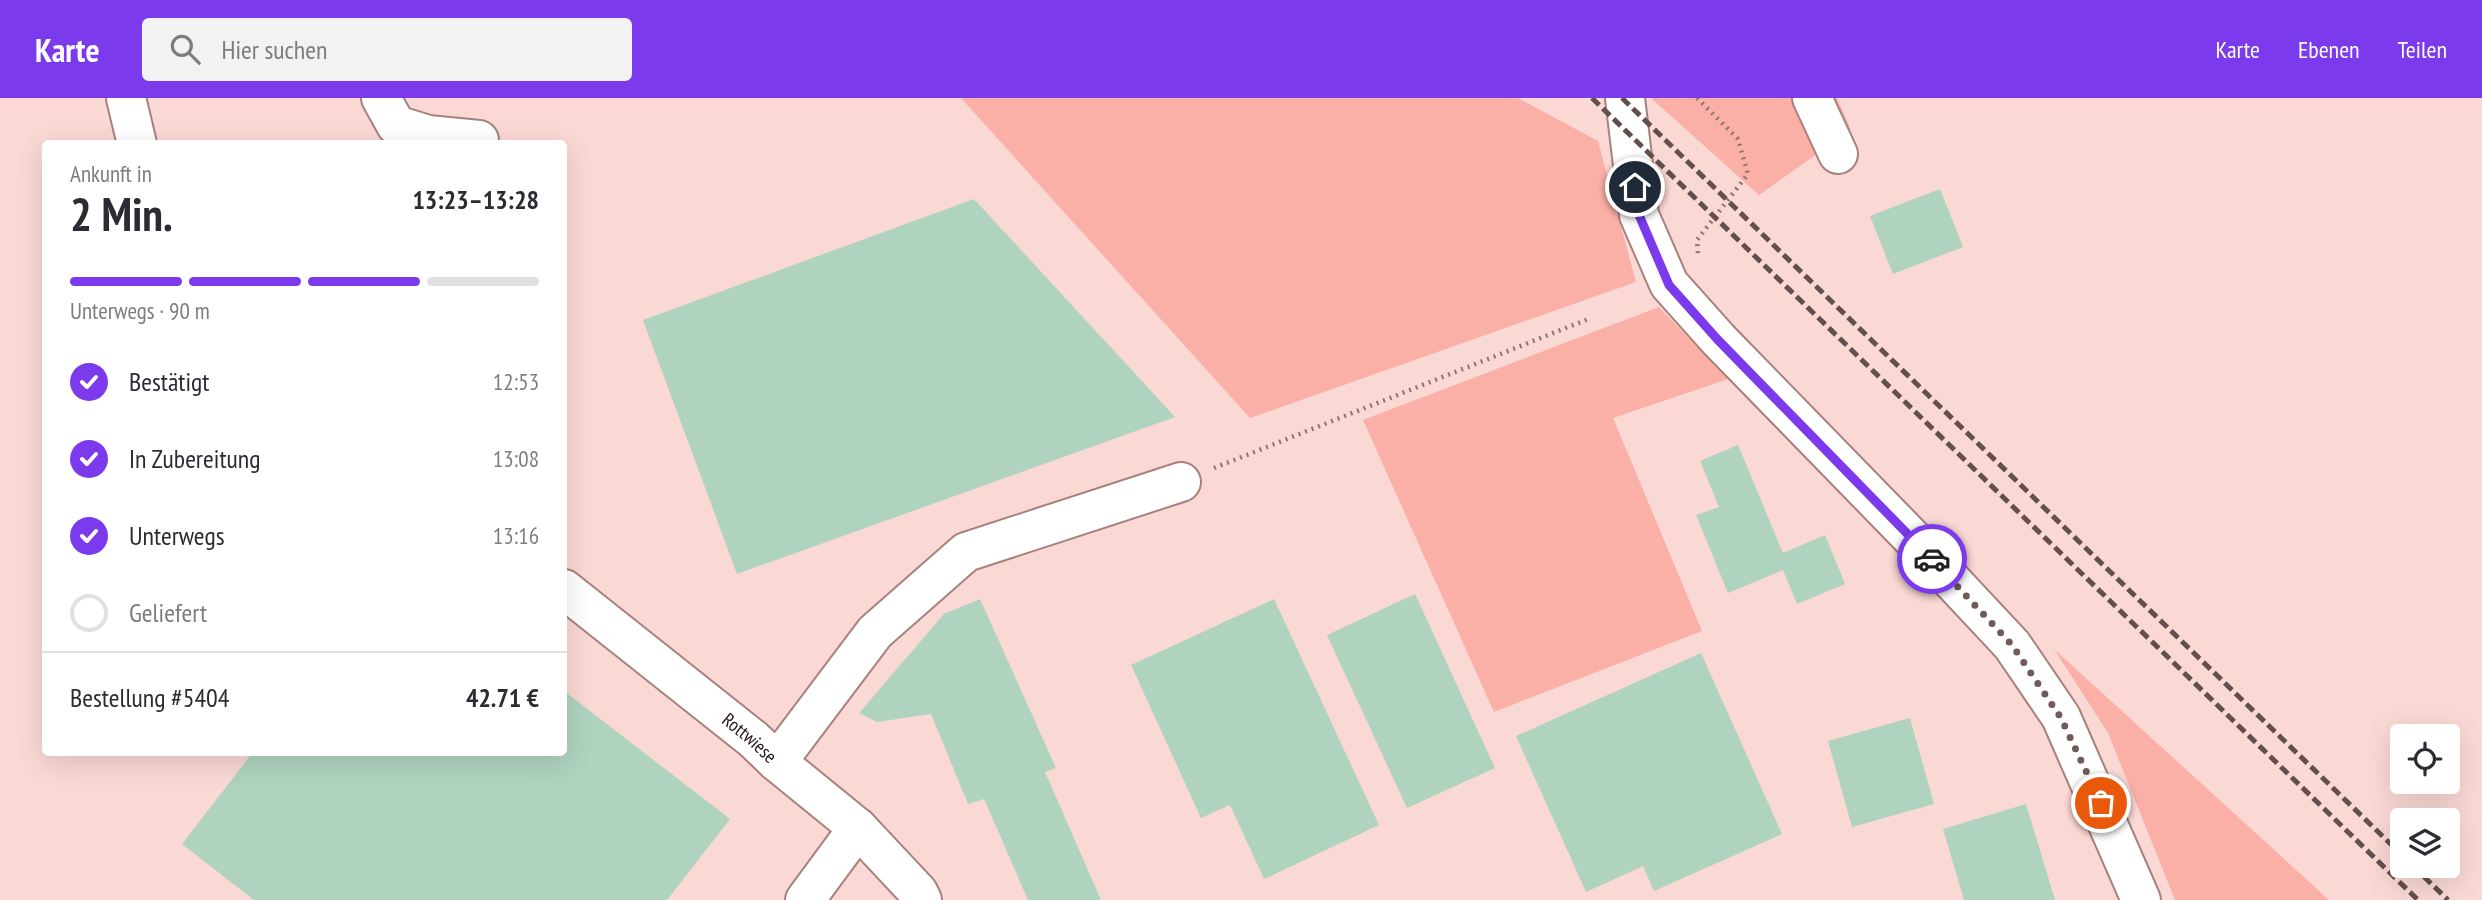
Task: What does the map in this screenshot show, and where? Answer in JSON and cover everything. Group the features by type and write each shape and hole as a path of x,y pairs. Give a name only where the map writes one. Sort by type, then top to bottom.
{"main road":[{"path":"126,98 136,140"},
{"path":"381,98 396,125 428,135 479,140"},
{"path":"1625,98 1639,215 1669,285 1718,340 1910,536 2012,645 2061,718 2141,900"},
{"path":"1812,98 1838,154"},
{"path":"777,762 875,632 967,552 1181,482"},
{"name":"Rottwiese","path":"567,591 753,739 858,828 918,892 922,900"},
{"path":"804,900 858,828"}],"path":[{"path":"1181,482 1591,318"}],"shaded area":[{"path":"961,98 1518,98 1598,141 1636,282 1250,418"},
{"path":"1651,98 1837,98 1851,130 1759,195"},
{"path":"1659,307 1728,379 1613,418 1702,631 1494,712 1363,420"},
{"path":"2054,649 2329,900 2175,900 2108,733"}],"building":[{"path":"1940,189 1963,247 1893,274 1870,216"},
{"path":"974,199 1175,417 737,574 643,320"},
{"path":"1738,445 1783,553 1825,535 1845,584 1797,604 1783,570 1728,593 1696,515 1719,507 1700,461"},
{"path":"1415,594 1495,768 1407,808 1327,635"},
{"path":"980,599 1056,768 1045,772 1101,900 1028,900 984,799 968,804 931,714 877,722 859,713 944,614"},
{"path":"1274,599 1379,825 1264,879 1230,805 1201,818 1131,665"},
{"path":"1701,653 1782,834 1654,891 1643,866 1586,892 1516,736"},
{"path":"567,693 730,819 667,900 254,900 182,844 250,756 567,756"},
{"path":"1910,718 1934,804 1852,827 1828,741"},
{"path":"2026,804 2055,900 1964,900 1943,829"}],"railway":[{"path":"1592,98 2418,900"},
{"path":"1622,98 2390,843"},
{"path":"2425,878 2448,900"}],"way so far":[{"path":"1932,559 2012,645 2061,718 2101,803"}],"route":[{"path":"1635,187 1639,215 1669,285 1718,340 1932,559"}]}
